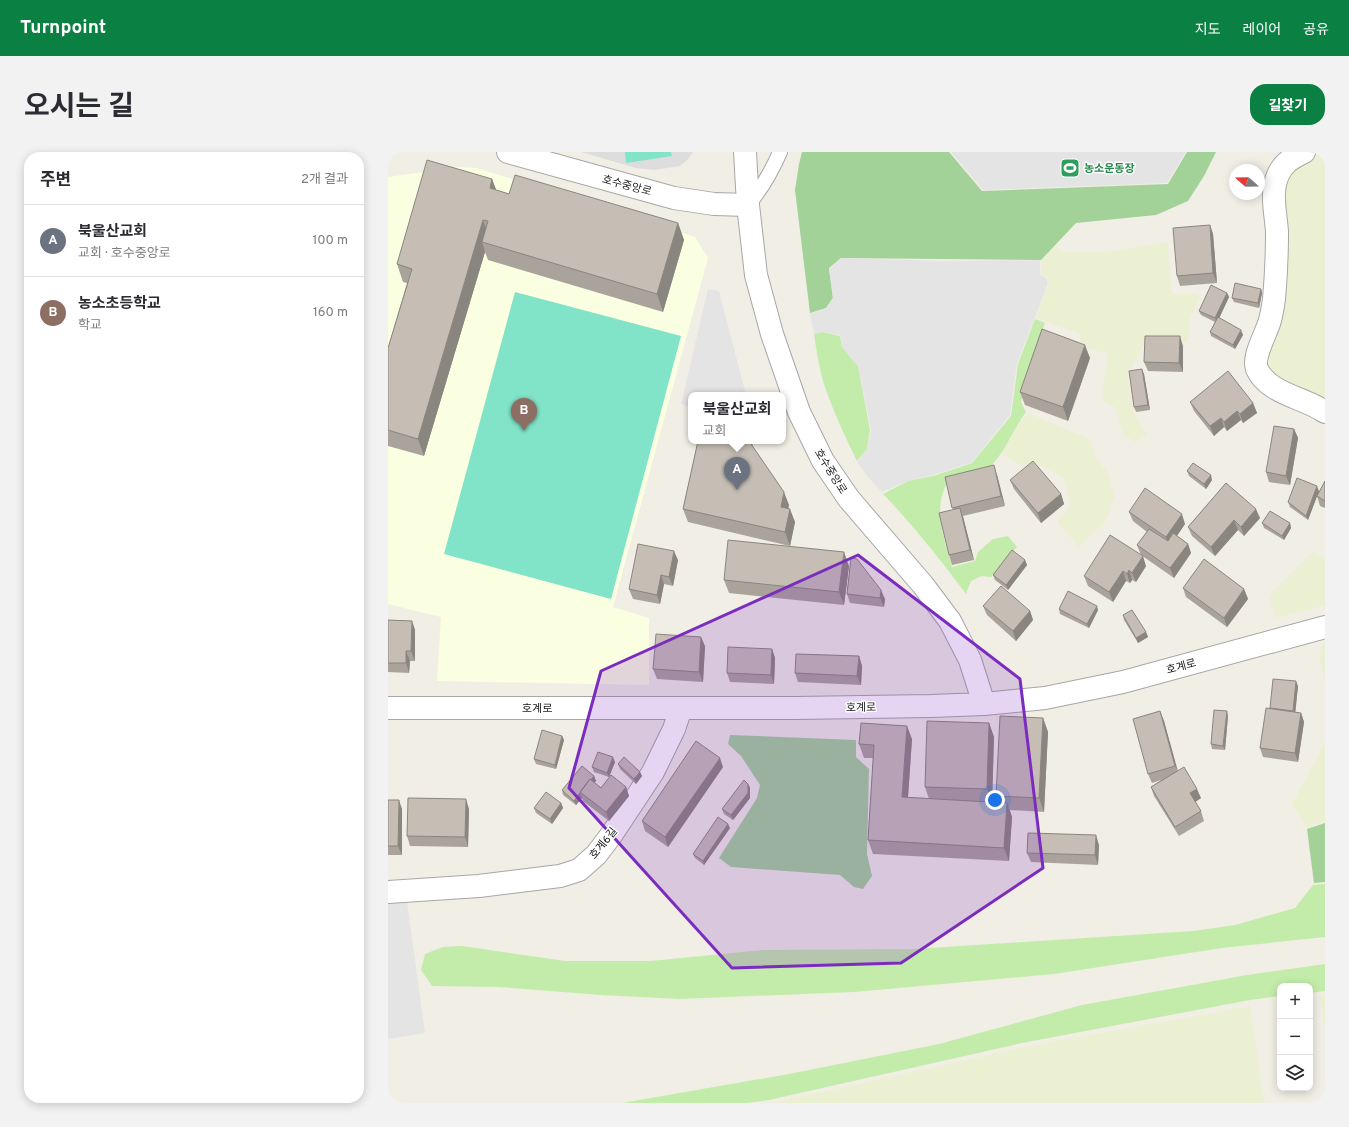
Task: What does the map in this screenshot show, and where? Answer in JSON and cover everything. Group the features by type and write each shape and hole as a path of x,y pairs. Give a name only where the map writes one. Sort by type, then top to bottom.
{"street":[{"name":"호수중앙로","path":"508,152 674,198 714,204 748,205"},
{"name":"호수중앙로","path":"745,152 748,205 756,275 772,334 799,412 822,461 849,499 923,585 950,621 970,660 984,704"},
{"path":"1304,152 1287,161 1281,169 1275,185 1277,266 1274,301 1271,319 1257,353 1256,362 1257,369 1274,387 1325,412"},
{"name":"호계로","path":"388,708 681,708 931,706 984,704 1045,698 1123,682 1325,627"},
{"name":"호계6길","path":"388,892 486,885 560,876 579,870 596,855 653,772 674,729 681,708"}],"lane":[{"path":"748,205 761,190 780,152"}],"highlighted area":[{"path":"858,555 1020,679 1043,868 901,963 732,968 569,788 601,671"}],"shaded area":[{"path":"581,152 693,152 680,166 654,170 636,168"},
{"name":"농소운동장","path":"951,152 1186,152 1167,183 983,190"},
{"path":"1315,152 1325,152 1325,402 1272,377 1262,355 1279,183"},
{"path":"458,167 477,168 695,237 708,258 613,607 649,618 649,685 437,681 441,617 388,604 388,177"},
{"path":"1167,242 1172,294 1195,294 1200,297 1189,321 1188,342 1146,342 1127,375 1133,412 1147,434 1136,442 1123,435 1115,407 1102,400 1108,353 1081,347 1080,334 1036,318 1049,283 1047,277 1041,274 1041,260 1055,246 1062,252 1105,252"},
{"path":"841,258 938,261 1040,260 1040,275 1046,278 1048,283 1017,364 1010,415 972,462 933,475 908,481 882,492 857,462 867,449 871,430 858,366 842,347 840,335 823,332 814,334 810,314 826,308 833,298 829,269"},
{"path":"708,289 719,291 745,392 688,392 688,406 681,404"},
{"path":"1028,413 1091,440 1095,456 1109,475 1114,496 1110,510 1104,523 1079,547 1057,522 1071,505 1063,477 1034,462 1023,467 1002,453 1020,423"},
{"path":"1314,551 1325,560 1325,605 1276,618 1269,596"},
{"path":"1325,642 1325,678 1319,657"},
{"path":"1325,743 1325,821 1306,827 1292,804"},
{"path":"407,901 425,1033 388,1039 388,903"},
{"path":"1325,995 1325,1031 1320,996"},
{"path":"1250,1006 1264,1103 773,1103 1024,1047"}],"green space":[{"path":"625,152 671,152 672,156 626,163"},
{"path":"802,152 949,152 982,191 1168,184 1187,152 1216,152 1204,176 1188,201 1156,215 1076,223 1041,260 841,258 829,268 833,298 826,308 810,313 795,190"},
{"path":"515,292 681,336 611,599 444,554"},
{"path":"1035,319 1045,323 1035,350 1021,402 1026,412 993,464 978,475 946,485 942,495 940,515 952,567 975,561 978,552 993,539 1008,536 1017,547 991,577 982,576 971,581 966,594 926,542 883,494 908,481 933,476 972,463 1011,416 1018,364"},
{"path":"823,332 840,336 842,347 858,366 870,430 867,449 857,461 834,411 822,379 814,334"},
{"path":"730,735 856,740 856,757 869,769 867,854 872,876 863,889 854,887 840,875 731,867 719,858 757,798 760,785 741,756 728,744"},
{"path":"1325,823 1325,882 1314,883 1307,829"},
{"path":"1325,884 1325,937 1222,948 1054,974 854,992 680,999 601,995 499,987 432,986 421,970 425,954 443,947 462,946 565,961 651,961 763,950 914,949 1193,931 1235,925 1295,908 1313,885"},
{"path":"1325,964 1325,991 1313,993 1313,983 1277,983 1277,996 1250,1000 1022,1043 769,1100 747,1103 622,1103 789,1074 939,1044 1082,1005 1247,975"}],"building":[{"path":"427,160 492,179 490,188 509,194 515,175 678,223 657,294 482,242 488,221 483,220 418,439 388,430 388,348 412,269 397,264"},
{"path":"1210,225 1213,273 1177,276 1173,228"},
{"path":"1235,283 1261,289 1258,303 1232,298"},
{"path":"1211,285 1227,293 1215,318 1199,311"},
{"path":"1218,317 1241,330 1233,345 1210,332"},
{"path":"1042,329 1085,345 1063,407 1020,392"},
{"path":"1145,336 1180,336 1179,363 1144,362"},
{"path":"1142,369 1148,405 1134,407 1129,371"},
{"path":"1228,371 1253,403 1240,414 1237,411 1224,422 1221,418 1210,426 1190,402"},
{"path":"1274,426 1294,429 1286,476 1266,472"},
{"path":"697,444 751,444 784,492 781,507 790,509 785,532 683,509"},
{"path":"1033,461 1061,494 1038,513 1010,480"},
{"path":"1193,463 1211,475 1204,484 1187,471"},
{"path":"994,465 1001,496 952,508 945,477"},
{"path":"1297,478 1317,486 1306,516 1288,502"},
{"path":"1325,481 1325,501 1317,496"},
{"path":"1226,483 1256,509 1241,527 1234,520 1211,547 1188,527"},
{"path":"1145,488 1182,514 1166,537 1129,512"},
{"path":"960,508 970,550 949,555 939,513"},
{"path":"1270,511 1290,523 1282,536 1262,523"},
{"path":"1149,529 1168,541 1173,533 1188,544 1170,568 1137,545"},
{"path":"1110,535 1143,556 1132,573 1129,570 1127,574 1123,571 1109,592 1084,576"},
{"path":"728,540 844,552 839,592 724,580"},
{"path":"638,544 674,551 669,577 661,575 657,595 629,589"},
{"path":"1012,550 1025,560 1006,585 993,575"},
{"path":"851,558 857,559 881,590 880,598 847,594"},
{"path":"1204,559 1244,589 1224,618 1183,588"},
{"path":"1001,586 1030,611 1013,631 983,606"},
{"path":"1068,591 1097,606 1087,624 1059,609"},
{"path":"1132,610 1146,632 1136,638 1123,615"},
{"path":"388,620 412,621 411,651 406,651 406,663 388,663"},
{"path":"656,634 701,637 699,672 653,669"},
{"path":"728,647 772,649 771,675 727,673"},
{"path":"796,654 859,656 857,676 795,673"},
{"path":"1273,679 1296,681 1293,711 1270,708"},
{"path":"1266,708 1301,713 1295,753 1260,748"},
{"path":"1214,710 1227,711 1223,746 1211,744"},
{"path":"1160,711 1175,766 1148,774 1133,719"},
{"path":"1000,716 1043,718 1039,798 996,796"},
{"path":"927,721 989,723 987,789 925,787"},
{"path":"861,723 907,726 902,797 1007,803 1004,848 868,840 874,745 859,744"},
{"path":"542,730 562,736 555,765 534,759"},
{"path":"696,741 720,758 665,837 642,821"},
{"path":"598,752 613,757 607,773 592,767"},
{"path":"624,757 640,772 634,779 618,764"},
{"path":"582,766 594,776 591,780 590,779 574,801 562,790"},
{"path":"1184,767 1197,789 1190,793 1201,811 1175,827 1151,787"},
{"path":"611,775 626,787 606,812 580,792 590,779 601,788"},
{"path":"744,780 748,784 748,793 731,815 722,809"},
{"path":"546,792 561,803 550,819 534,808"},
{"path":"408,798 466,799 465,837 407,836"},
{"path":"388,800 399,800 398,846 388,846"},
{"path":"718,817 728,824 703,861 693,854"},
{"path":"1028,833 1096,835 1095,855 1027,853"}],"place":[{"name":"농소운동장","path":"1070,168"},
{"name":"농소초등학교","path":"524,431"},
{"name":"북울산교회","path":"737,490"}]}
